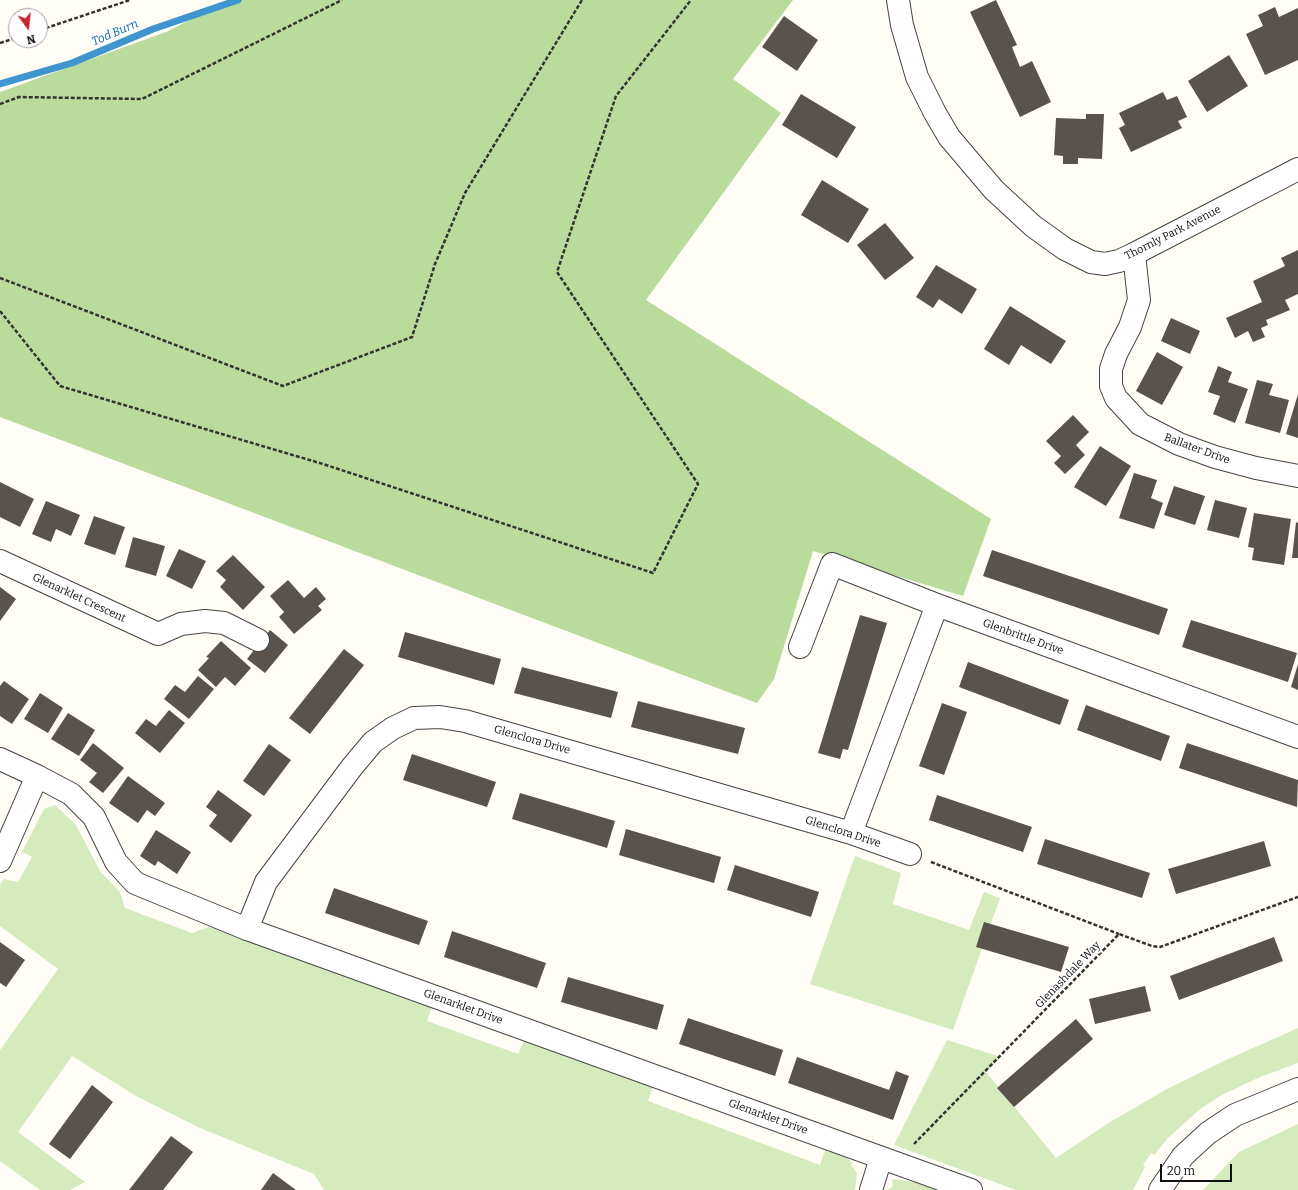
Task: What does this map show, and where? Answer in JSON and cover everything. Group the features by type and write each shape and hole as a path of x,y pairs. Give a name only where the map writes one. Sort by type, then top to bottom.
{"street":[{"name":"Thornly Park Avenue","path":"898,0 902,25 918,78 935,114 949,137 994,190 1033,226 1077,256 1091,262 1105,264 1119,261 1298,169"},
{"name":"Ballater Drive","path":"1134,254 1139,300 1130,327 1116,354 1111,369 1111,386 1116,398 1140,424 1179,444 1215,457 1256,468 1298,476"},
{"name":"Glenarklet Crescent","path":"0,561 158,634 181,624 205,621 224,623 258,640"},
{"name":"Glenbrittle Drive","path":"800,647 832,564 937,605 1298,737"},
{"path":"850,833 937,605"},
{"name":"Glenclora Drive","path":"247,928 266,882 352,767 373,742 393,728 414,718 440,716 465,720 850,833 910,854"},
{"name":"Glenarklet Drive","path":"0,759 71,794 94,817 116,862 135,883 247,928 971,1190"},
{"path":"0,861 37,776"},
{"path":"1160,1190 1183,1156 1208,1133 1235,1115 1298,1089"},
{"path":"871,1190 888,1160"}],"path":[{"path":"48,27 130,0"},
{"path":"0,104 19,97 142,99 342,0"},
{"path":"0,278 282,386 412,337 435,264 466,193 582,0"},
{"path":"0,311 60,386 323,464 653,573 698,484 558,272 616,96 691,0"},
{"path":"910,854 1119,934 1152,946 1160,947 1298,897"},
{"name":"Glenashdale Way","path":"888,1160 1119,934"}],"green space":[{"path":"229,0 793,0 733,79 781,113 646,300 991,519 963,596 813,551 774,679 757,703 0,417 0,92 166,32"},
{"path":"55,805 76,825 100,871 120,892 125,908 192,933 214,925 433,1004 427,1021 518,1054 525,1038 653,1086 648,1101 820,1165 825,1150 845,1157 852,1162 851,1165 857,1173 855,1190 324,1190 314,1174 200,1128 136,1096 72,1056 18,1132 85,1182 70,1190 40,1190 0,1161 0,1050 58,969 0,926 0,885 4,879 18,882 32,857 22,852 44,809"},
{"path":"855,856 901,873 893,904 969,930 984,892 1000,898 953,1030 810,984"},
{"path":"1298,1028 1298,1063 1260,1077 1220,1096 1200,1109 1168,1138 1154,1155 1151,1153 1143,1165 1145,1167 1133,1190 1016,1190 894,1145 947,1040 1001,1057 986,1072 1056,1158 1110,1122 1167,1089 1224,1061"},
{"path":"1298,1124 1298,1190 1203,1190 1239,1152"},
{"path":"892,1179 914,1182 936,1190 887,1190 893,1186"}],"building":[{"path":"996,0 1017,45 1012,47 1020,67 1032,61 1051,102 1020,117 970,12"},
{"path":"1275,7 1279,17 1298,8 1298,60 1265,75 1246,34 1263,26 1258,15"},
{"path":"784,16 818,40 797,71 762,47"},
{"path":"1229,55 1248,86 1207,112 1188,81"},
{"path":"1163,92 1167,100 1177,96 1187,117 1178,121 1182,128 1131,152 1119,128 1125,125 1119,113"},
{"path":"801,94 856,127 837,158 782,125"},
{"path":"1086,114 1104,114 1102,159 1078,158 1078,164 1063,164 1063,156 1054,155 1056,118 1086,119"},
{"path":"822,180 869,209 848,243 801,215"},
{"path":"885,223 914,258 885,280 857,245"},
{"path":"1298,250 1298,294 1285,300 1290,310 1266,320 1268,325 1261,328 1265,337 1253,342 1248,331 1235,338 1226,318 1262,302 1253,281 1285,266 1281,258"},
{"path":"936,265 977,289 962,314 939,299 933,308 916,297"},
{"path":"1010,306 1066,341 1051,364 1021,345 1009,365 984,349"},
{"path":"1171,318 1200,331 1190,354 1161,341"},
{"path":"1157,352 1183,367 1162,405 1136,391"},
{"path":"1218,366 1232,372 1228,382 1248,389 1235,423 1213,414 1220,396 1208,392"},
{"path":"1257,380 1273,384 1269,395 1289,400 1280,433 1245,423"},
{"path":"1298,394 1298,438 1286,434"},
{"path":"1073,415 1089,432 1076,445 1085,455 1065,474 1054,463 1061,456 1046,441"},
{"path":"1100,446 1131,466 1106,506 1074,487"},
{"path":"1134,473 1157,480 1151,498 1163,503 1154,529 1119,518"},
{"path":"0,482 34,499 20,527 0,517"},
{"path":"1174,486 1205,496 1195,525 1164,515"},
{"path":"1215,500 1247,508 1239,538 1207,530"},
{"path":"46,501 80,515 71,536 56,529 51,542 32,534"},
{"path":"1254,513 1291,519 1284,565 1252,560 1254,548 1248,547"},
{"path":"94,516 125,527 115,555 84,544"},
{"path":"1296,522 1298,523 1298,558 1292,558"},
{"path":"133,537 165,546 156,576 125,567"},
{"path":"179,549 206,561 192,589 166,576"},
{"path":"992,550 1168,609 1159,635 983,576"},
{"path":"233,555 265,587 243,610 220,587 226,580 216,571"},
{"path":"288,580 304,598 316,587 326,599 318,606 322,610 294,634 279,617 284,612 270,596"},
{"path":"0,587 16,599 0,621"},
{"path":"860,615 887,623 848,750 843,749 840,759 818,753"},
{"path":"1191,620 1297,653 1288,682 1182,647"},
{"path":"270,630 288,645 265,673 247,659"},
{"path":"405,632 501,659 494,685 398,657"},
{"path":"221,641 251,668 235,686 225,677 216,687 198,670 209,658 206,657"},
{"path":"344,649 364,665 310,734 289,718"},
{"path":"968,662 1069,700 1060,725 959,687"},
{"path":"1298,664 1298,690 1291,687"},
{"path":"522,667 618,692 611,718 514,693"},
{"path":"198,676 214,689 189,719 164,699 175,685 185,692"},
{"path":"4,681 29,699 12,724 0,716 0,686"},
{"path":"40,693 63,708 48,733 24,719"},
{"path":"638,701 745,728 738,754 631,727"},
{"path":"942,703 967,712 944,775 919,766"},
{"path":"1086,705 1170,736 1161,761 1077,730"},
{"path":"169,710 185,723 160,753 135,733 146,719 156,726"},
{"path":"68,713 95,730 79,756 51,739"},
{"path":"93,743 124,768 103,793 89,782 97,773 80,760"},
{"path":"1187,743 1298,780 1297,807 1179,768"},
{"path":"269,744 291,760 264,796 243,781"},
{"path":"412,754 496,782 487,807 403,780"},
{"path":"128,776 165,803 155,816 147,810 138,823 109,803"},
{"path":"218,790 252,815 231,843 209,826 217,815 206,807"},
{"path":"520,793 615,821 607,848 512,819"},
{"path":"937,795 1032,827 1023,852 929,820"},
{"path":"626,829 721,857 714,883 619,855"},
{"path":"156,830 191,852 177,874 158,861 155,866 140,856"},
{"path":"1045,839 1150,873 1142,898 1037,864"},
{"path":"1264,841 1271,866 1176,894 1168,869"},
{"path":"735,865 819,892 811,917 727,890"},
{"path":"334,888 428,921 419,945 325,913"},
{"path":"984,922 1069,947 1061,972 976,947"},
{"path":"452,931 546,963 537,988 444,957"},
{"path":"1274,937 1283,961 1179,1000 1170,976"},
{"path":"0,942 25,960 6,987 0,983"},
{"path":"568,977 664,1005 657,1030 561,1002"},
{"path":"1145,986 1151,1011 1095,1024 1089,999"},
{"path":"688,1018 783,1050 775,1076 679,1044"},
{"path":"1076,1019 1093,1039 1014,1107 997,1088"},
{"path":"797,1057 889,1090 896,1071 909,1076 893,1120 788,1083"},
{"path":"92,1085 113,1102 70,1159 49,1144"},
{"path":"171,1136 193,1152 163,1190 129,1190"},
{"path":"273,1173 296,1190 261,1190"}],"waterway":[{"name":"Tod Burn","path":"0,84 72,63 153,29 238,0"}]}
